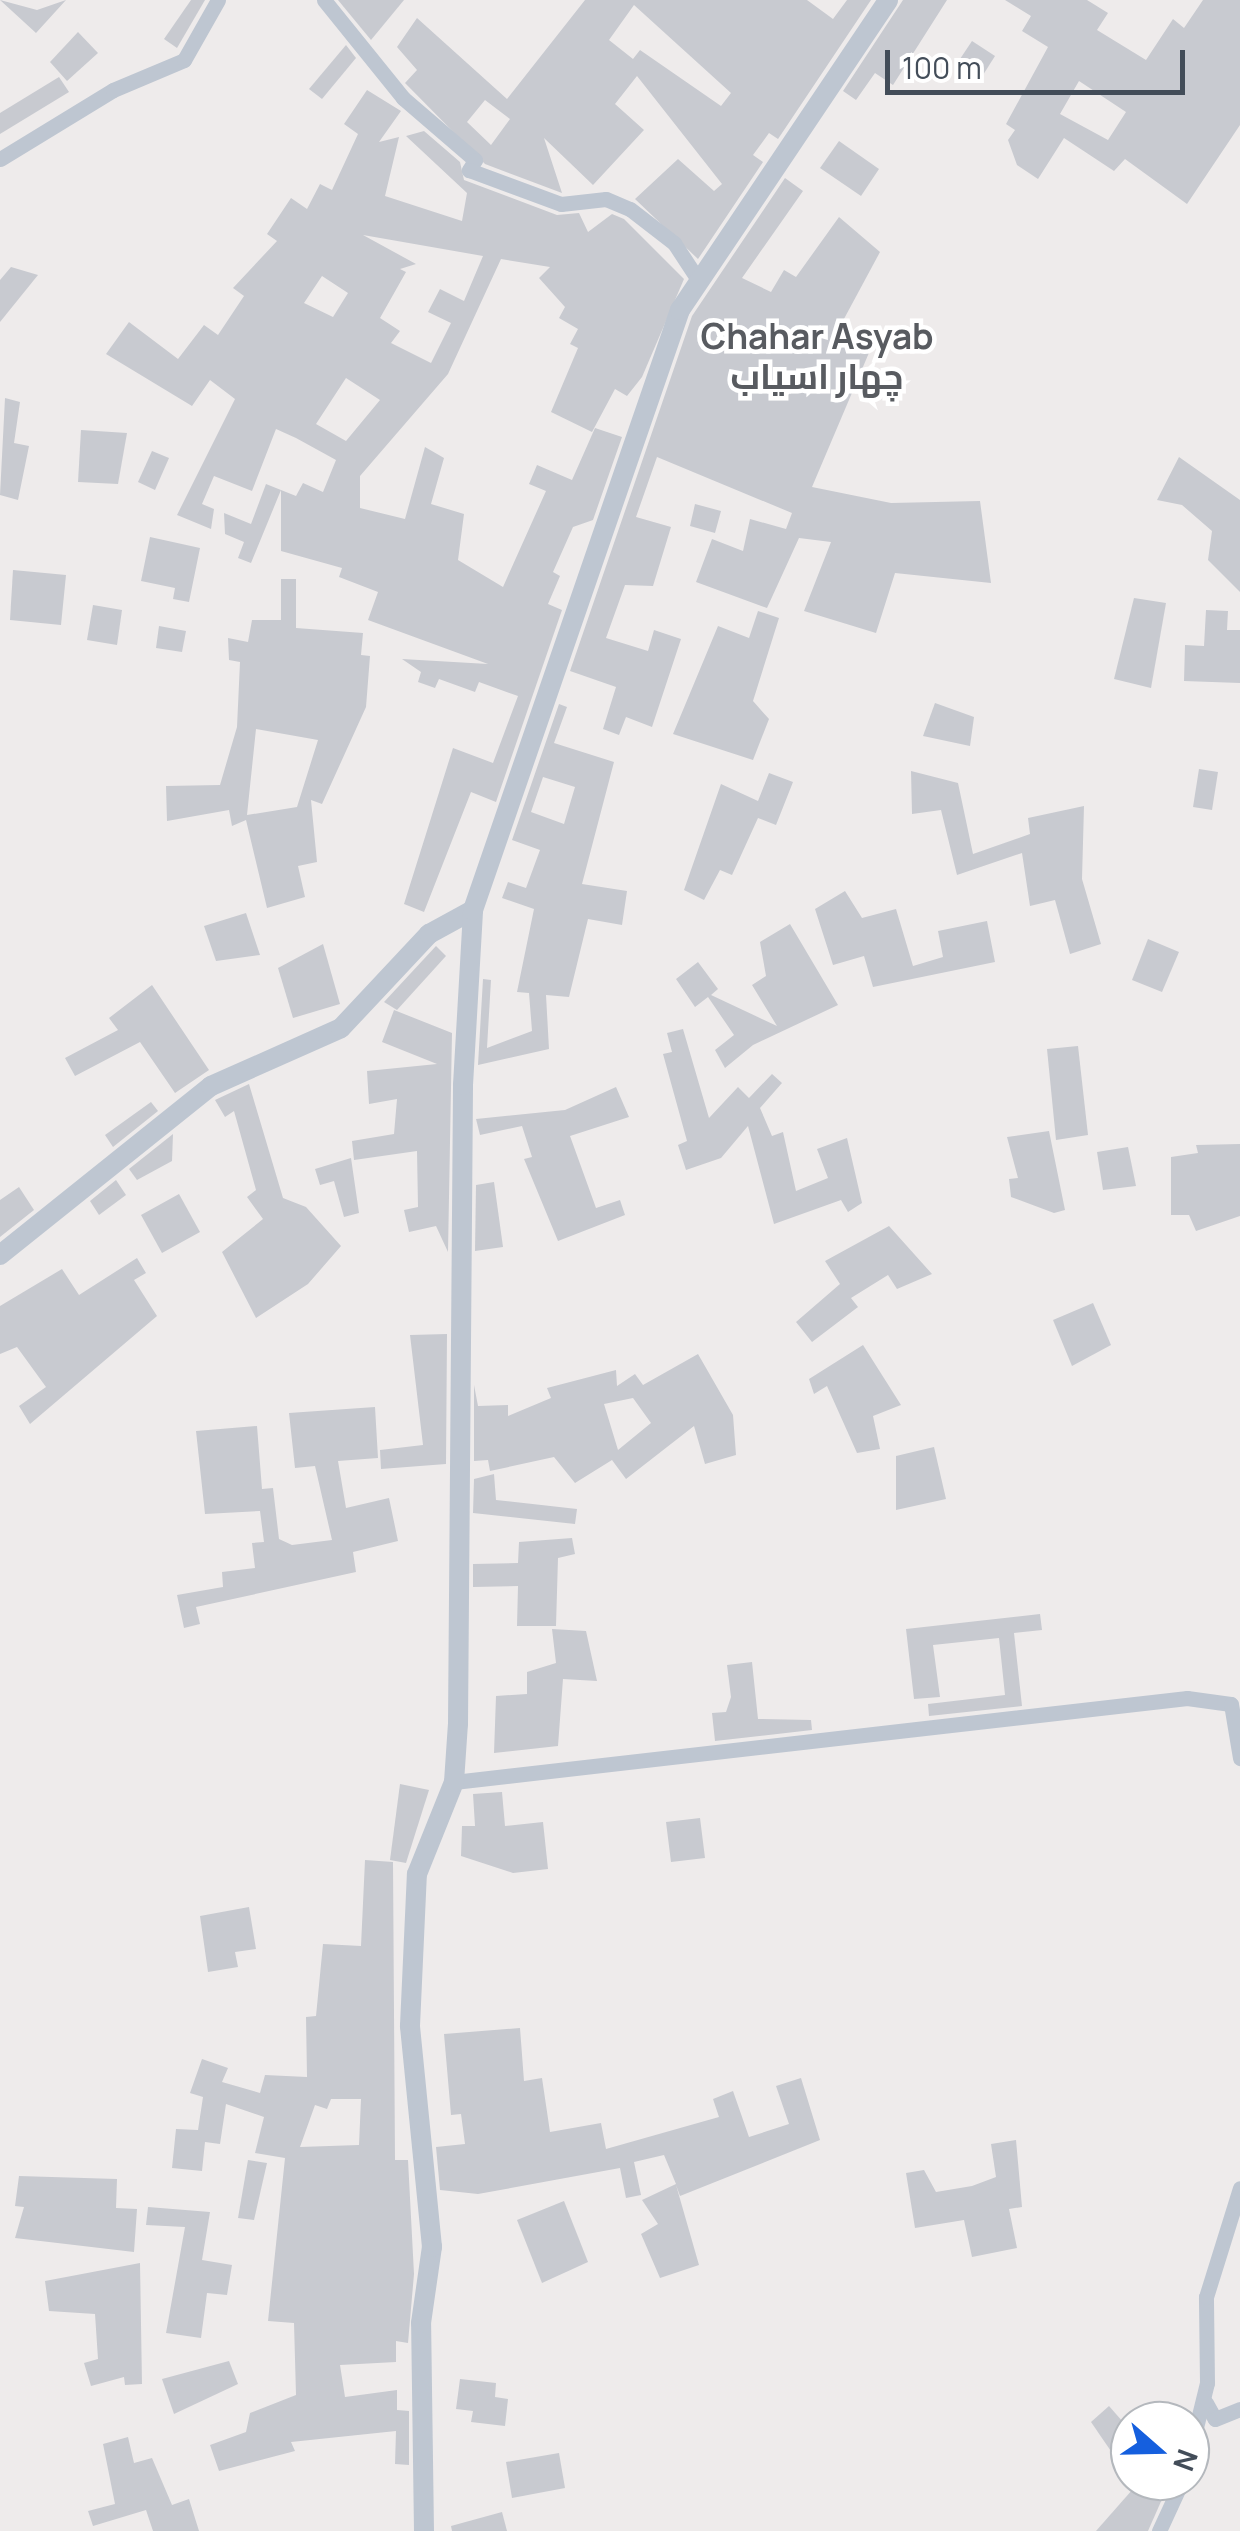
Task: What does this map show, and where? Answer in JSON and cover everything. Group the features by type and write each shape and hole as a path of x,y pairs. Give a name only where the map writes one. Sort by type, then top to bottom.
{"street":[{"path":"0,159 96,100 184,60 218,0"},
{"path":"324,0 403,98 474,160 469,170 560,204 606,199 630,209 674,243 698,281"},
{"path":"424,2531 422,2323 432,2246 410,2026 417,1874 454,1782 473,910 680,310 888,0"},
{"path":"0,1255 212,1086 341,1028 428,934 473,910"},
{"path":"454,1782 1187,1698 1230,1704 1240,1758"},
{"path":"1240,2188 1206,2298 1206,2416 1240,2410"},
{"path":"1202,2401 1206,2383"},
{"path":"1159,2531 1173,2501"}],"building":[{"path":"0,0 37,10 66,0 36,33"},
{"path":"191,0 205,0 177,48 164,39"},
{"path":"338,0 404,0 371,40"},
{"path":"585,0 807,0 833,19 847,0 871,0 778,139 769,133 753,155 763,162 698,259 635,199 678,159 714,191 722,184 637,76 615,104 644,130 593,185 544,138 562,193 485,164 405,83 417,70 397,47 417,18 507,99","holes":["634,5 731,93 721,106 640,50 633,59 609,40","485,100 510,119 491,145 467,122"]},
{"path":"903,0 947,0 893,85 875,73 856,100 843,91"},
{"path":"1005,0 1087,0 1108,13 1097,30 1146,60 1173,19 1184,28 1203,0 1240,0 1240,125 1187,204 1125,159 1114,171 1064,138 1038,179 1017,165 1008,140 1015,130 1006,124 1048,47 1022,31 1031,16","holes":["1079,81 1126,112 1108,140 1060,114"]},
{"path":"78,32 98,53 67,81 50,62"},
{"path":"972,41 995,56 983,75 960,59"},
{"path":"346,45 356,58 322,99 309,89"},
{"path":"59,77 69,92 0,134 0,113"},
{"path":"367,90 401,111 379,142 399,137 385,196 462,221 467,193 406,136 424,131 460,162 464,180 557,215 579,213 588,232 612,214 624,219 684,279 642,377 627,396 615,389 592,432 551,412 578,348 570,344 578,329 559,318 565,307 539,278 550,267 501,259 448,374 360,476 360,508 405,519 425,447 444,458 431,504 464,514 458,560 503,587 546,491 529,484 537,465 572,480 595,428 622,437 593,520 573,527 553,572 560,576 548,604 562,610 496,802 471,792 424,912 404,904 453,748 493,763 518,696 479,682 475,692 439,679 435,688 418,682 421,672 402,659 488,664 368,620 378,592 339,577 342,568 281,551 281,490 296,496 303,483 323,492 336,460 276,429 252,491 214,476 202,504 214,509 211,529 177,515 235,399 210,380 192,406 106,354 129,322 178,359 204,325 218,335 244,296 233,288 277,241 267,234 291,198 307,209 320,184 332,190 358,134 344,124","holes":["363,235 483,256 464,301 440,289 428,312 451,323 431,363 391,343 400,331 380,318 406,272 400,269 416,264","322,276 348,293 333,317 304,303","346,378 380,400 346,441 316,424"]},
{"path":"839,141 879,169 861,196 820,168"},
{"path":"785,178 803,191 742,278 771,292 784,270 796,277 839,217 880,252 838,330 871,348 812,487 891,503 980,501 991,583 895,573 876,633 804,611 831,542 799,538 767,608 696,582 712,539 743,551 750,519 786,529 792,513 657,457 636,517 671,527 653,586 625,585 606,638 648,651 654,630 681,639 652,727 626,717 619,735 603,729 616,687 570,671 692,316"},
{"path":"11,267 38,275 0,322 0,280"},
{"path":"5,398 20,402 14,443 29,446 18,500 0,495"},
{"path":"81,430 127,433 118,484 78,482"},
{"path":"152,451 169,458 155,490 138,482"},
{"path":"1179,457 1240,500 1240,592 1208,560 1212,531 1182,505 1157,500"},
{"path":"266,484 281,490 251,563 238,558 244,542 225,534 224,513 251,524"},
{"path":"695,504 721,511 715,533 690,526"},
{"path":"150,537 200,548 189,602 173,599 175,588 141,581"},
{"path":"13,570 66,575 61,625 10,620"},
{"path":"281,579 296,579 296,628 363,633 361,655 370,656 366,707 322,804 311,800 317,862 298,866 305,897 267,908 246,820 232,826 229,810 167,821 166,786 220,785 237,727 240,662 229,660 228,638 248,642 252,620 281,620","holes":["256,729 318,740 297,807 247,815"]},
{"path":"1134,598 1166,603 1151,688 1114,679"},
{"path":"93,605 122,610 117,645 87,640"},
{"path":"1206,610 1228,611 1227,630 1240,630 1240,683 1184,681 1185,645 1204,646"},
{"path":"758,611 779,618 753,701 769,719 753,760 673,734 718,626 749,638"},
{"path":"159,626 186,631 182,652 156,648"},
{"path":"935,703 974,717 970,746 923,736"},
{"path":"559,704 567,707 554,743 614,762 582,884 627,891 622,925 588,919 569,997 546,995 549,1049 478,1065 483,979 491,980 487,1048 532,1031 529,993 517,992 534,909 502,898 508,882 526,888 540,850 512,840","holes":["543,777 575,787 564,824 531,812"]},
{"path":"1199,769 1218,772 1212,810 1193,807"},
{"path":"911,771 958,783 973,854 1030,834 1028,818 1084,806 1082,879 1101,944 1070,954 1055,900 1030,906 1022,853 957,875 941,810 912,814"},
{"path":"769,773 793,782 776,825 758,818 732,875 720,870 704,900 684,890 721,784 758,801"},
{"path":"845,891 862,918 896,909 913,966 943,957 938,931 987,921 995,962 873,987 864,956 833,965 815,909"},
{"path":"246,913 260,955 216,961 204,926"},
{"path":"790,924 838,1005 753,1045 725,1068 715,1050 734,1035 708,997 695,1007 676,979 698,962 718,989 711,995 777,1026 752,985 766,976 760,942"},
{"path":"1148,939 1179,952 1162,992 1132,980"},
{"path":"323,944 340,1004 293,1018 278,968"},
{"path":"436,946 446,956 397,1010 384,1002"},
{"path":"152,985 209,1070 175,1093 140,1042 75,1076 65,1058 118,1030 109,1018"},
{"path":"394,1010 452,1033 448,1252 436,1226 409,1232 404,1210 418,1207 417,1151 354,1160 352,1141 394,1134 397,1099 369,1104 367,1071 437,1064 382,1042"},
{"path":"683,1029 709,1118 738,1087 749,1098 772,1074 782,1083 760,1108 772,1136 783,1132 796,1191 828,1178 817,1149 847,1138 862,1203 848,1212 841,1200 774,1224 748,1126 721,1158 686,1170 678,1145 687,1141 663,1054 672,1052 667,1033"},
{"path":"1078,1046 1088,1135 1056,1140 1047,1049"},
{"path":"249,1084 283,1198 306,1207 341,1246 308,1284 256,1318 222,1252 263,1219 247,1197 256,1190 234,1111 225,1117 215,1100"},
{"path":"616,1087 629,1117 570,1136 596,1208 620,1200 625,1215 558,1241 524,1159 532,1157 522,1126 480,1135 476,1119 565,1110"},
{"path":"151,1102 158,1111 113,1147 105,1135"},
{"path":"1049,1131 1065,1210 1054,1213 1011,1197 1009,1179 1018,1178 1007,1137"},
{"path":"173,1134 172,1161 137,1180 129,1169"},
{"path":"1240,1144 1240,1216 1196,1231 1189,1215 1171,1215 1171,1157 1198,1153 1196,1145"},
{"path":"1128,1147 1136,1186 1103,1190 1097,1152"},
{"path":"351,1158 359,1213 344,1217 334,1181 320,1185 315,1169"},
{"path":"116,1180 126,1195 99,1215 90,1201"},
{"path":"494,1182 503,1247 475,1251 476,1185"},
{"path":"19,1187 34,1210 0,1237 0,1200"},
{"path":"179,1194 200,1232 162,1253 141,1215"},
{"path":"889,1226 932,1274 897,1289 888,1275 851,1298 858,1307 812,1342 796,1322 840,1284 825,1261"},
{"path":"137,1258 146,1273 134,1280 157,1316 30,1424 19,1406 46,1387 17,1347 0,1354 0,1306 62,1269 79,1295"},
{"path":"1093,1303 1111,1345 1072,1366 1053,1320"},
{"path":"447,1334 446,1464 381,1469 380,1450 423,1445 410,1335"},
{"path":"863,1345 901,1405 873,1416 880,1449 857,1453 827,1386 814,1394 809,1379"},
{"path":"698,1354 733,1415 736,1455 705,1464 694,1426 626,1479 612,1460 575,1483 554,1457 490,1471 488,1460 474,1461 474,1385 478,1406 508,1405 508,1416 551,1398 547,1388 616,1370 617,1386 635,1374 643,1385","holes":["633,1398 651,1423 618,1450 604,1404"]},
{"path":"375,1407 378,1458 338,1461 346,1508 389,1498 398,1541 353,1552 356,1572 196,1607 200,1624 184,1628 177,1595 223,1587 222,1572 255,1568 252,1543 264,1542 260,1511 205,1514 196,1431 257,1426 262,1489 273,1488 279,1539 292,1545 332,1540 315,1466 295,1468 289,1413"},
{"path":"934,1447 946,1499 896,1510 896,1456"},
{"path":"494,1474 496,1500 577,1509 575,1524 473,1513 474,1479"},
{"path":"572,1538 575,1554 558,1558 556,1626 517,1626 518,1586 473,1587 473,1564 518,1563 519,1542"},
{"path":"1040,1614 1042,1630 1014,1633 1022,1706 929,1716 928,1704 1005,1695 999,1638 933,1645 940,1697 914,1699 906,1629"},
{"path":"552,1629 586,1631 597,1681 563,1679 558,1746 494,1753 496,1696 527,1694 527,1672 556,1663"},
{"path":"752,1662 758,1719 811,1720 812,1730 715,1741 712,1713 726,1712 731,1697 727,1665"},
{"path":"400,1784 429,1790 406,1863 390,1860"},
{"path":"502,1792 505,1826 543,1822 548,1869 513,1873 461,1856 462,1826 475,1826 473,1794"},
{"path":"700,1818 705,1858 671,1862 666,1822"},
{"path":"365,1860 393,1862 395,2160 408,2160 414,2274 408,2343 396,2341 396,2362 340,2365 345,2397 397,2390 397,2410 409,2411 409,2465 395,2464 396,2431 291,2442 295,2451 219,2471 210,2445 246,2432 250,2413 296,2395 294,2323 268,2321 285,2158 255,2153 264,2117 226,2104 220,2144 205,2142 202,2171 172,2168 176,2129 198,2130 203,2097 190,2093 202,2059 228,2068 222,2082 260,2093 265,2075 307,2077 306,2017 316,2016 323,1944 361,1946","holes":["331,2099 361,2099 359,2145 300,2147 315,2105 327,2109"]},
{"path":"249,1907 256,1949 235,1952 238,1967 208,1972 200,1916"},
{"path":"520,2028 524,2081 542,2078 550,2132 601,2123 606,2149 719,2117 713,2099 733,2091 749,2137 789,2124 776,2086 801,2078 820,2140 680,2196 676,2185 699,2265 660,2278 641,2234 658,2224 642,2200 676,2184 664,2155 634,2162 641,2195 626,2198 620,2168 478,2194 440,2190 436,2147 465,2144 461,2114 451,2115 444,2034"},
{"path":"1016,2140 1022,2207 1009,2209 1017,2248 972,2257 964,2220 915,2228 906,2173 924,2170 936,2192 972,2186 996,2177 991,2144"},
{"path":"248,2160 267,2163 254,2220 238,2218"},
{"path":"19,2176 117,2179 116,2208 137,2209 134,2252 15,2238 24,2207 15,2206"},
{"path":"564,2201 588,2262 542,2283 517,2220"},
{"path":"148,2207 210,2212 202,2260 232,2265 227,2295 207,2293 201,2338 166,2333 185,2227 146,2225"},
{"path":"140,2263 142,2384 125,2385 124,2377 91,2386 84,2363 98,2359 95,2314 49,2311 45,2281"},
{"path":"229,2361 238,2384 174,2414 162,2379"},
{"path":"460,2379 496,2383 495,2397 508,2399 505,2426 471,2422 473,2411 456,2409"},
{"path":"1110,2407 1110,2450 1091,2422"},
{"path":"128,2437 134,2463 152,2458 172,2505 189,2499 199,2531 153,2531 146,2510 93,2526 88,2511 115,2504 103,2444"},
{"path":"559,2453 565,2488 512,2498 506,2462"},
{"path":"1122,2501 1161,2501 1148,2531 1096,2531"},
{"path":"502,2512 507,2531 452,2531 451,2526"}],"district":[{"name":"Chahar Asyab چهار اسیاب","path":"817,356"}]}
